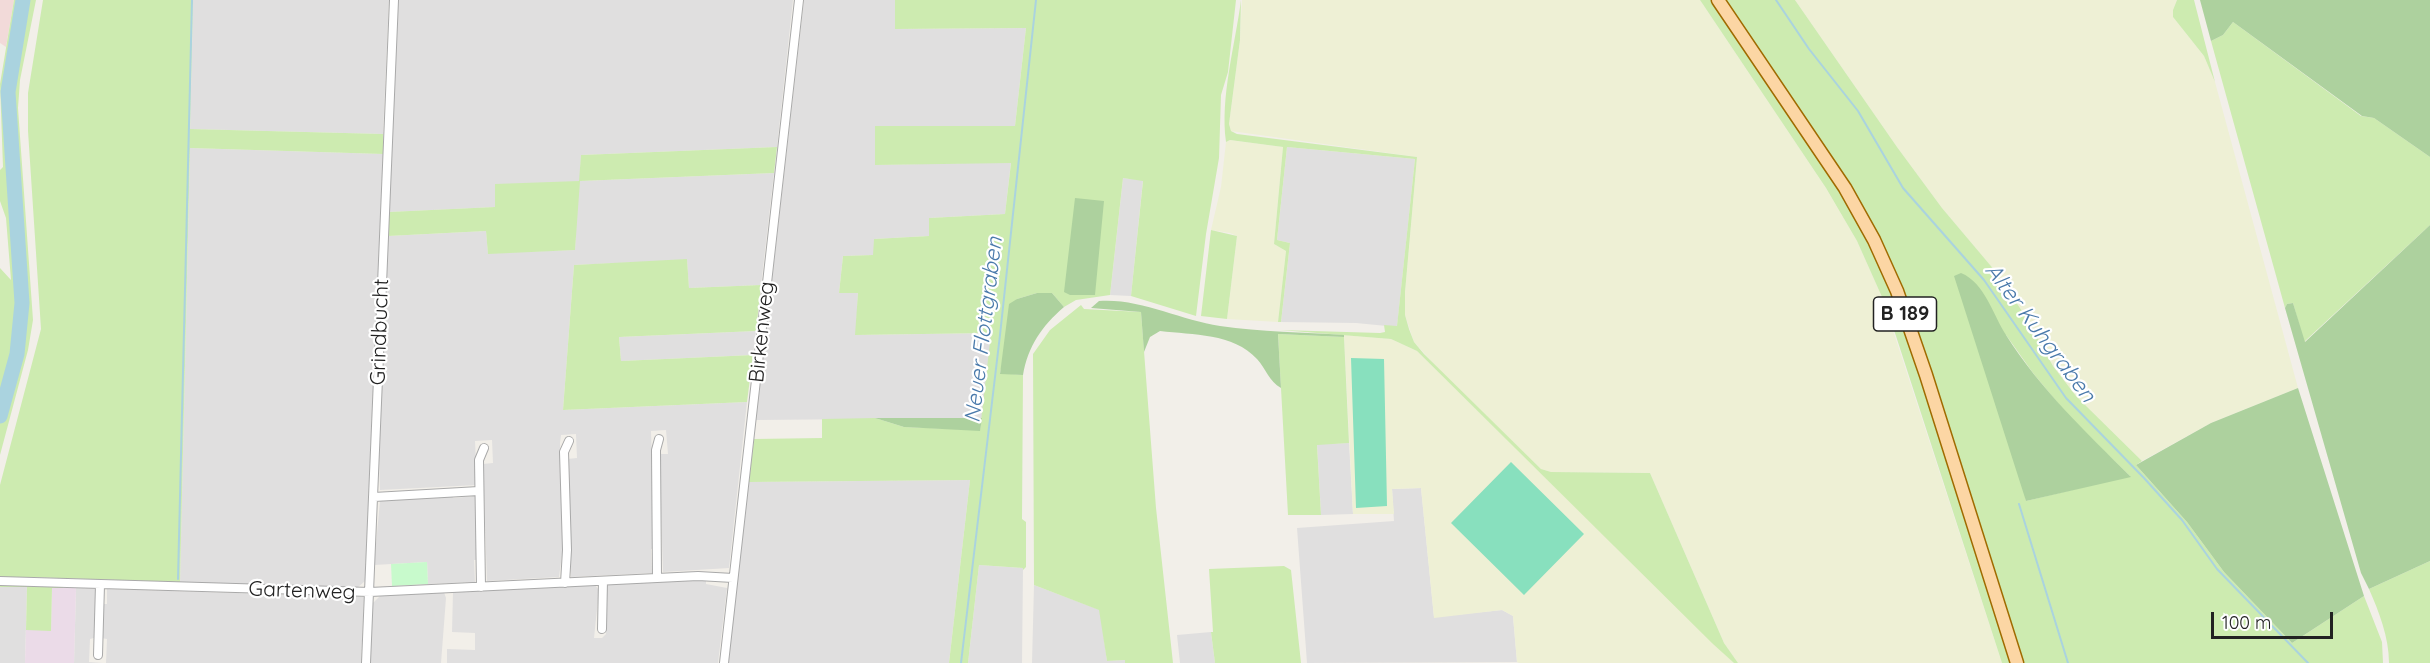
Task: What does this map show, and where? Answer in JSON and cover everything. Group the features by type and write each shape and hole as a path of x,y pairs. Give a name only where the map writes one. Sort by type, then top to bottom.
{"main road":[{"name":"B 189","path":"1718,0 1845,188 1874,240 1897,291 1916,342 2017,663"}],"street":[{"name":"Grindbucht","path":"366,663 394,0"},
{"name":"Birkenweg","path":"724,663 799,0"},
{"path":"657,578 656,450 658,439"},
{"path":"565,583 567,550 564,452 569,441"},
{"path":"480,587 479,460 484,448"},
{"path":"374,497 479,491"},
{"name":"Gartenweg","path":"0,581 370,592 704,576 733,578"},
{"path":"602,629 603,581"},
{"path":"98,655 99,585"}],"shaded area":[{"path":"0,0 14,0 6,47 0,43"},
{"path":"193,0 389,0 383,134 190,129"},
{"path":"398,0 793,0 777,147 581,155 580,181 774,173 761,285 689,288 687,260 574,265 563,410 747,402 729,568 663,572 659,454 668,454 666,430 651,431 655,549 651,549 652,573 571,577 567,459 577,458 576,434 561,435 560,443 564,539 559,577 487,581 483,464 493,463 492,440 475,441 477,485 380,490 379,457 385,307 390,304 390,295 386,292 388,236 486,231 488,253 575,250 576,231 495,184 496,207 389,212"},
{"path":"804,0 895,0 896,29 1026,28 1015,126 875,126 875,165 1011,162 1005,214 929,218 929,236 874,239 874,255 843,256 839,293 858,292 856,335 992,333 982,418 756,420"},
{"path":"1287,147 1415,159 1397,327 1356,323 1281,322 1290,243 1277,240"},
{"path":"190,148 383,154 365,581 357,588 180,582"},
{"path":"1123,178 1143,180 1131,296 1110,295"},
{"path":"756,331 753,355 621,361 619,337"},
{"path":"1349,443 1353,514 1321,515 1317,444"},
{"path":"970,480 949,663 728,663 749,482"},
{"path":"1421,488 1434,617 1502,610 1513,616 1517,662 1307,663 1297,528 1394,521 1392,489"},
{"path":"452,494 453,498 477,496 479,560 474,560 475,582 428,584 427,562 374,565 380,501 404,500 412,496"},
{"path":"979,565 1023,568 1022,663 968,663"},
{"path":"706,579 706,584 727,588 718,663 447,663 447,649 475,650 475,633 452,632 453,592 595,585 599,590 594,638 602,638 606,634 607,584"},
{"path":"1034,585 1100,610 1107,661 1125,660 1125,663 1032,663"},
{"path":"0,587 27,587 25,663 0,663"},
{"path":"52,588 76,588 74,663 25,663 26,630 51,630"},
{"path":"76,588 96,588 94,638 90,639 89,662 103,663 74,663"},
{"path":"107,589 364,597 361,663 106,663 107,639 101,638 102,604 107,604"},
{"path":"444,592 446,598 441,663 370,663 372,604 380,596"},
{"path":"1211,632 1215,663 1180,663 1177,635"}],"green space":[{"path":"14,0 36,0 20,80 18,108 33,320 28,350 0,455 0,268 11,280 6,218 0,201 0,170 3,167 0,84"},
{"path":"43,0 193,0 190,129 383,134 383,154 190,148 180,582 28,577 27,580 0,579 0,485 41,329 28,131 28,93"},
{"path":"895,0 1236,0 1228,72 1221,95 1219,158 1206,234 1196,316 1131,296 1143,181 1123,178 1110,295 1076,300 1064,307 1052,293 1037,293 1017,299 1000,373 1023,375 1022,519 1026,522 1026,567 1023,570 1023,568 979,565 968,663 949,663 970,480 749,482 754,439 822,438 822,419 875,418 904,427 980,430 991,333 855,335 858,293 839,293 843,256 873,255 874,239 929,236 929,218 1005,214 1011,163 875,165 875,126 1015,126 1026,28 895,29"},
{"path":"1241,0 1240,40 1229,124 1231,131 1237,134 1417,157 1405,292 1405,315 1414,342 1541,469 1551,472 1650,473 1724,643 1738,663 1734,663 1713,644 1417,351 1391,339 1280,330 1380,333 1385,332 1384,325 1397,326 1415,159 1287,147 1277,240 1290,243 1281,322 1278,322 1286,251 1274,244 1283,147 1230,140 1226,142 1225,107"},
{"path":"1242,0 1700,0 1826,188 1857,241 1882,297 2002,663 1738,663 1724,643 1650,473 1551,472 1541,469 1440,371 1414,342 1405,315 1405,292 1417,157 1231,131 1229,124 1240,40"},
{"path":"1700,0 1712,0 1831,176 1874,252 1909,340 2012,663 2002,663 1896,336 1882,297 1857,241 1826,188"},
{"path":"1724,0 1795,0 1942,208 1996,272 2026,317 2053,366 2076,396 2142,461 2136,465 2187,522 2224,572 2292,643 2364,596 2382,642 2383,663 2023,663 1898,282","holes":["2006,335 2033,373 2071,419 2130,476 2026,501"]},
{"path":"1795,0 2177,0 2173,17 2204,56 2215,82 2298,388 2211,423 2142,461 2076,396 2053,366 2026,317 1996,272 1942,208"},
{"path":"2177,0 2194,0 2215,82 2204,56 2173,17"},
{"path":"2200,0 2430,0 2430,157 2374,118 2362,116 2233,22 2223,35 2211,41"},
{"path":"2233,22 2361,116 2374,118 2430,157 2430,225 2304,342 2293,303 2287,304 2285,308 2211,41 2223,35"},
{"path":"1230,140 1283,147 1274,244 1286,251 1278,322 1227,319 1237,236 1211,230 1221,187 1226,142"},
{"path":"777,147 774,173 580,181 575,250 488,254 486,231 388,236 389,212 495,207 495,184 579,181 581,155"},
{"path":"1075,198 1104,201 1095,295 1070,295 1064,292"},
{"path":"2430,225 2430,561 2369,589 2361,573 2285,308 2287,304 2293,303 2305,342"},
{"path":"1211,230 1237,236 1227,319 1201,316"},
{"path":"687,259 689,288 761,285 756,331 619,337 621,361 753,355 747,402 563,410 574,265"},
{"path":"1961,273 1976,284 1988,300 2019,355 2049,392 2131,477 2026,501 1954,276"},
{"path":"1037,293 1052,293 1064,307 1037,337 1028,355 1023,375 1000,374 1009,304"},
{"path":"1099,301 1145,306 1220,326 1344,335 1344,337 1278,334 1281,388 1273,382 1257,359 1247,350 1224,340 1160,331 1150,337 1144,352 1141,312 1091,308"},
{"path":"1081,305 1084,309 1141,312 1156,508 1173,663 1107,661 1099,610 1034,585 1033,354 1050,330"},
{"path":"1278,334 1344,337 1349,443 1317,445 1321,515 1288,515"},
{"path":"1344,335 1391,339 1417,351 1734,663 1519,663 1517,662 1513,616 1502,610 1434,618 1421,488 1392,489 1394,514 1353,514"},
{"path":"1351,358 1384,359 1387,506 1356,508"},
{"path":"2298,388 2364,596 2292,643 2224,572 2187,522 2136,465 2211,423"},
{"path":"875,418 982,418 980,431 904,427"},
{"path":"1511,462 1584,534 1524,595 1451,523"},
{"path":"2430,561 2430,663 2389,663 2385,634 2369,589"},
{"path":"427,562 428,584 392,586 391,564"},
{"path":"1284,566 1291,570 1301,663 1215,663 1211,632 1213,632 1209,569"},
{"path":"0,584 62,587 52,588 51,631 26,630 27,587 0,587"}],"waterway":[{"path":"0,416 17,354 22,303 8,92 23,0"},
{"path":"178,579 192,0"},
{"name":"Neuer Flottgraben","path":"961,663 1000,335 1036,0"},
{"name":"Alter Kuhgraben","path":"1776,0 1809,49 1858,111 1903,188 1984,280 2066,398 2182,520 2217,569 2308,663"},
{"path":"2019,504 2068,663"}]}
